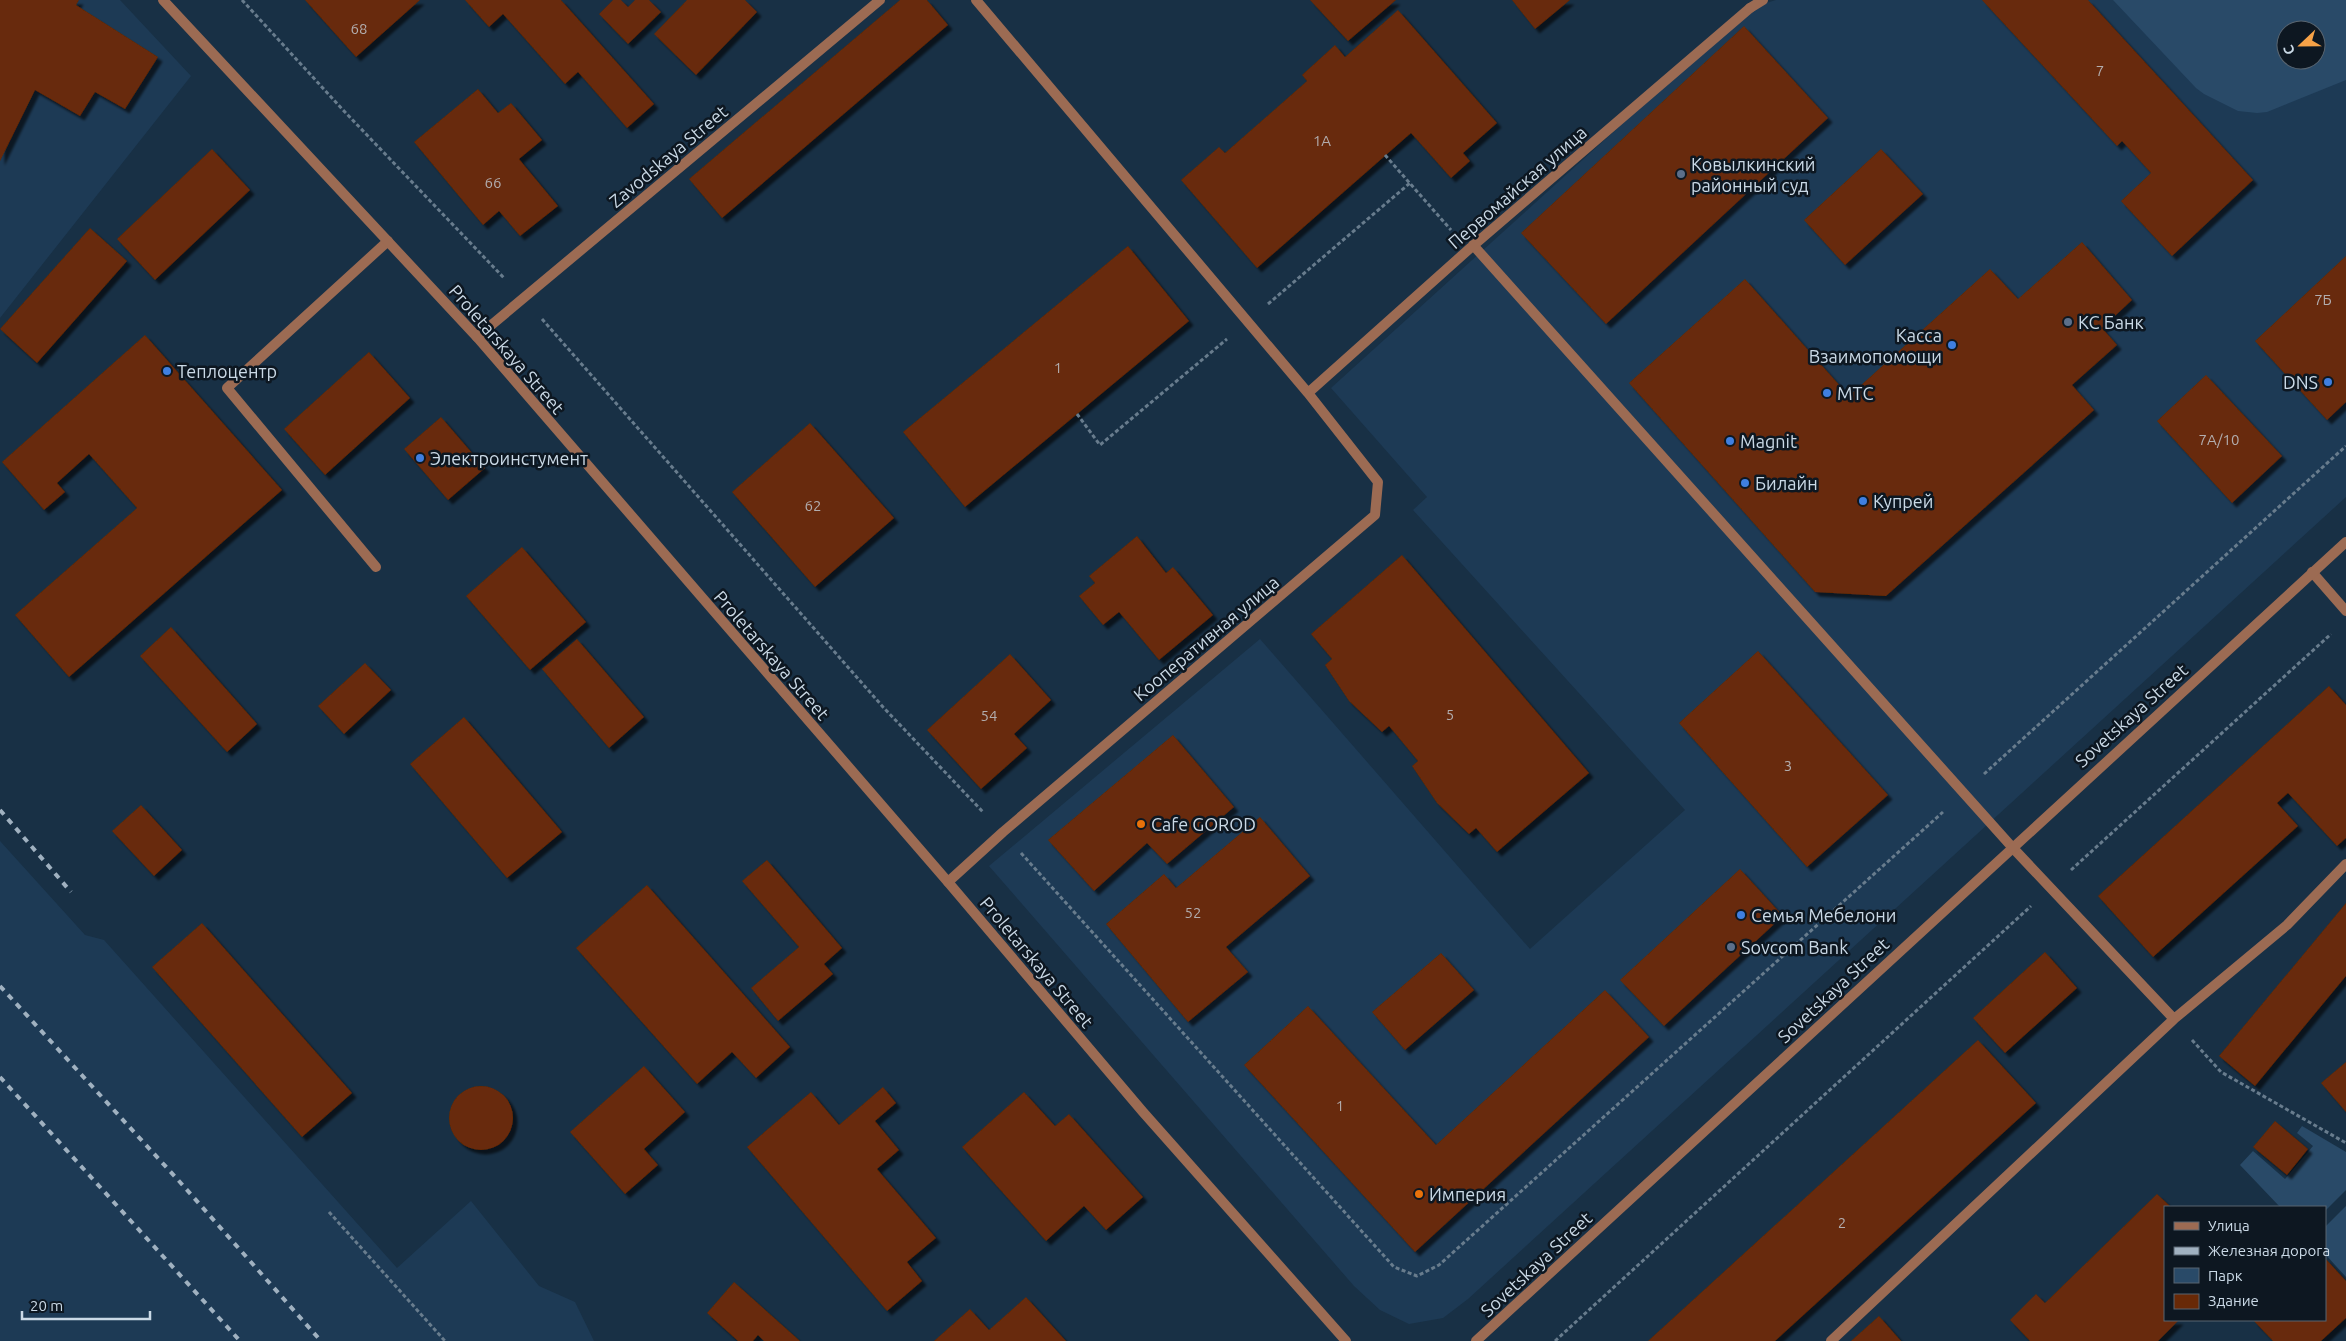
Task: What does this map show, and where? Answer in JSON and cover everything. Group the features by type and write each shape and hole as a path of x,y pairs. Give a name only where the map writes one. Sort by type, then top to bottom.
{"street":[{"name":"Proletarskaya Street","path":"163,0 477,337 948,882 1142,1112 1346,1341"},
{"name":"Zavodskaya Street","path":"477,337 880,0"},
{"name":"Кооперативная улица","path":"948,882 1003,832 1375,515 1378,482 1308,393 976,0"},
{"name":"Первомайская улица","path":"1308,393 1471,248 1750,8 1763,0"},
{"path":"376,567 226,388 388,242"},
{"path":"1471,248 2050,889 2174,1019"},
{"name":"Sovetskaya Street","path":"1476,1341 2346,542"},
{"path":"2312,572 2346,611"},
{"path":"1831,1341 2174,1019 2287,925 2346,864"}],"path":[{"path":"242,0 343,110 523,298 883,707 1003,832 1394,1267 1417,1276 1439,1266 2346,446"},
{"path":"1385,155 1471,248"},
{"path":"1557,1340 2050,889 2339,628"},
{"path":"2174,1019 2221,1072 2346,1143"},
{"path":"329,1212 445,1341"}],"shaded area":[{"path":"0,0 120,0 191,76 0,318"},
{"path":"1776,0 2346,0 2346,497 1468,1299 1443,1318 1409,1324 1380,1310 1354,1286 989,866 1260,639 1530,949 1685,810 1413,510 1427,497 1331,388 1750,8"},
{"path":"0,841 85,935 104,940 397,1268 471,1201 539,1286 575,1302 594,1341 0,1341"}],"green space":[{"path":"2113,0 2346,0 2346,80 2267,112 2257,113 2238,111 2196,88"},
{"path":"2302,1126 2346,1152 2346,1190 2326,1210 2326,1206 2279,1206 2240,1165 2253,1151 2285,1179 2313,1146 2297,1133"},
{"path":"2346,1206 2346,1277 2326,1255 2326,1226"}],"building":[{"path":"0,0 79,0 76,5 158,57 125,109 95,92 80,116 35,90 0,161"},
{"path":"305,0 420,0 356,57"},
{"path":"465,0 561,0 654,104 627,128 578,72 565,84 503,14 489,27"},
{"path":"613,0 621,0 628,7 635,0 649,0 661,12 628,44 599,14"},
{"path":"687,0 745,0 757,12 696,75 654,34"},
{"path":"900,0 927,0 948,25 722,218 689,179"},
{"path":"1310,0 1396,0 1348,41"},
{"path":"1512,0 1570,0 1535,29"},
{"path":"1982,0 2088,0 2253,180 2172,256 2121,201 2151,173 2122,141 2117,146"},
{"path":"1398,10 1497,123 1463,153 1470,161 1451,178 1411,133 1257,268 1181,180 1219,147 1225,153 1307,81 1302,75 1335,45 1345,57"},
{"path":"1744,26 1828,118 1606,324 1521,233"},
{"path":"478,89 498,113 511,103 542,140 519,159 558,206 520,236 499,211 483,225 414,142"},
{"path":"212,149 250,190 155,280 117,239"},
{"path":"1881,149 1923,194 1845,265 1804,220"},
{"path":"90,228 127,261 37,363 0,329"},
{"name":"Купрей","path":"2082,242 2132,300 2102,328 2117,345 2072,385 2094,410 1886,596 1815,592 1629,383 1745,279 1849,396 1990,269 2018,299"},
{"path":"1128,246 1189,321 965,507 903,432"},
{"path":"2346,256 2346,402 2327,420 2255,341"},
{"path":"145,335 282,490 69,677 15,615 137,508 89,454 57,483 65,492 44,510 2,462"},
{"path":"369,352 410,398 325,475 284,429"},
{"path":"2206,375 2282,456 2232,503 2157,421"},
{"path":"441,417 485,468 448,500 404,449"},
{"path":"810,423 894,518 815,587 732,492"},
{"path":"1137,536 1166,573 1173,567 1213,615 1159,660 1119,612 1103,625 1079,596 1095,583 1089,576"},
{"path":"522,547 586,622 530,670 466,596"},
{"path":"1402,555 1589,773 1497,852 1476,828 1469,834 1437,803 1412,766 1418,761 1389,726 1382,732 1349,701 1325,665 1332,659 1311,634"},
{"path":"171,627 257,724 227,752 140,656"},
{"path":"577,639 644,717 609,748 542,669"},
{"path":"1758,651 1888,795 1807,867 1679,723"},
{"path":"1010,654 1051,700 1014,734 1027,748 981,789 927,730"},
{"path":"365,663 391,690 344,734 318,706"},
{"path":"2329,686 2346,705 2346,838 2337,846 2288,793 2277,803 2298,826 2153,957 2098,896"},
{"path":"464,717 562,832 507,878 410,764"},
{"name":"Cafe GOROD","path":"1173,735 1234,807 1167,864 1147,843 1094,891 1048,840"},
{"path":"141,805 182,850 154,876 112,831"},
{"path":"1260,817 1310,876 1226,947 1248,972 1188,1022 1106,924 1164,874 1176,888"},
{"path":"767,860 842,948 824,964 833,974 778,1021 751,988 799,947 742,881"},
{"path":"1740,869 1783,916 1664,1026 1620,980"},
{"path":"647,885 790,1047 756,1078 732,1052 697,1084 576,948"},
{"path":"2346,903 2346,976 2255,1086 2219,1056"},
{"path":"202,923 352,1093 302,1137 152,967"},
{"path":"2045,952 2077,988 2005,1053 1973,1018"},
{"path":"1441,953 1474,990 1405,1050 1372,1012"},
{"path":"1605,990 1649,1037 1415,1252 1244,1065 1308,1006 1436,1145"},
{"path":"1978,1040 2036,1103 1775,1341 1648,1341"},
{"path":"2346,1062 2346,1112 2321,1083"},
{"path":"644,1066 685,1112 644,1149 658,1165 625,1194 570,1132"},
{"path":"481,1086 499,1092 507,1100 513,1118 507,1136 499,1144 481,1150 463,1144 455,1136 449,1118 455,1100 463,1092"},
{"path":"883,1087 896,1103 875,1121 899,1150 877,1169 936,1238 907,1262 922,1281 887,1311 747,1147 811,1092 839,1125"},
{"path":"1024,1092 1055,1126 1069,1114 1143,1197 1106,1230 1084,1206 1046,1241 962,1147"},
{"path":"2275,1121 2308,1149 2287,1175 2253,1147"},
{"path":"2157,1194 2170,1206 2164,1206 2164,1321 2178,1321 2158,1341 2030,1341 2010,1320 2036,1294 2045,1303"},
{"path":"2326,1259 2346,1281 2346,1318 2321,1341 2273,1341 2254,1321 2326,1321"},
{"path":"734,1282 800,1341 764,1341 758,1335 753,1341 738,1341 707,1313"},
{"path":"1026,1297 1066,1341 934,1341 970,1309 989,1330"},
{"path":"1879,1316 1901,1341 1851,1341"}],"railway":[{"path":"0,810 71,892"},
{"path":"0,986 179,1181 321,1341"},
{"path":"0,1077 240,1341"}],"place":[{"name":"Ковылкинский районный суд","path":"1681,174"},
{"name":"КС Банк","path":"2068,322"},
{"name":"Касса Взаимопомощи","path":"1952,345"},
{"name":"Теплоцентр","path":"167,371"},
{"name":"DNS","path":"2328,382"},
{"name":"МТС","path":"1827,393"},
{"name":"Magnit","path":"1730,441"},
{"name":"Электроинстумент","path":"420,458"},
{"name":"Билайн","path":"1745,483"},
{"name":"Купрей","path":"1863,501"},
{"name":"Cafe GOROD","path":"1141,824"},
{"name":"Семья Мебелони","path":"1741,915"},
{"name":"Sovcom Bank","path":"1731,947"},
{"name":"Империя","path":"1419,1194"}]}
